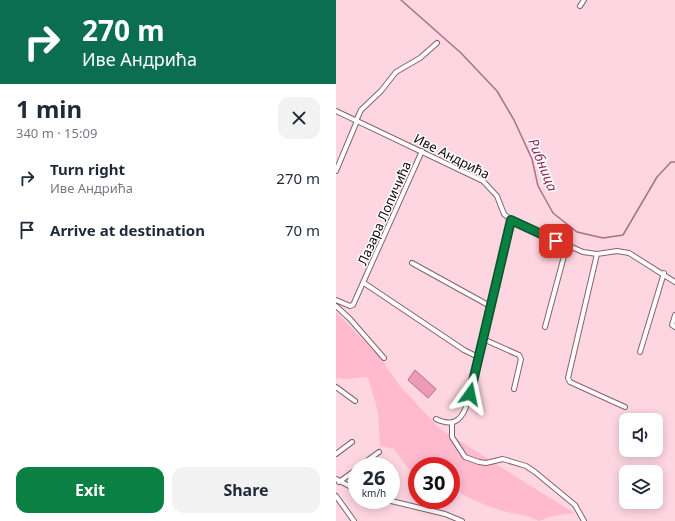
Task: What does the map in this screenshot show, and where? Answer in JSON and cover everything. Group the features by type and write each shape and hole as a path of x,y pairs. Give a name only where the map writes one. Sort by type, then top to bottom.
{"street":[{"path":"580,6 584,0"},
{"path":"336,171 361,110 379,94 396,72 420,58 437,43"},
{"name":"Иве Андрића","path":"336,111 483,181 497,196 504,214 511,220"},
{"name":"Лазара Лопичића","path":"336,300 350,306 364,283 422,151"},
{"path":"436,419 452,424 458,421 466,407 511,220 583,252 597,254 617,251 629,254 675,282"},
{"path":"545,327 567,246"},
{"path":"597,254 568,378 570,382 625,407"},
{"path":"412,263 490,306"},
{"path":"640,352 664,274"},
{"name":"Лазара Лопичића","path":"364,283 464,350 478,357"},
{"path":"336,306 350,319 384,358"},
{"path":"675,315 672,325 675,327"},
{"path":"482,339 519,355 521,359 514,390"},
{"path":"336,387 355,401"},
{"path":"452,424 452,438 465,457 479,462 503,459 526,466 575,505 584,521"},
{"path":"336,454 352,442"},
{"path":"372,457 379,452"},
{"path":"338,481 348,475"},
{"path":"338,481 348,486"},
{"path":"336,496 354,521"},
{"path":"400,503 450,515 462,521"}],"shaded area":[{"path":"336,312 379,356 400,386 439,428 574,513 553,516 539,521 529,517 505,512 475,500 460,492 460,457 408,457 408,468 394,449 380,446 378,412 368,377 345,379 336,378"},
{"path":"415,370 436,389 428,398 408,380"}],"waterway":[{"name":"Рибница","path":"401,0 461,53 497,91 514,120 532,159 538,186 553,213 577,232 603,238 623,235 657,177 671,162 675,162"}],"route":[{"path":"470,394 511,220 556,241"}]}
